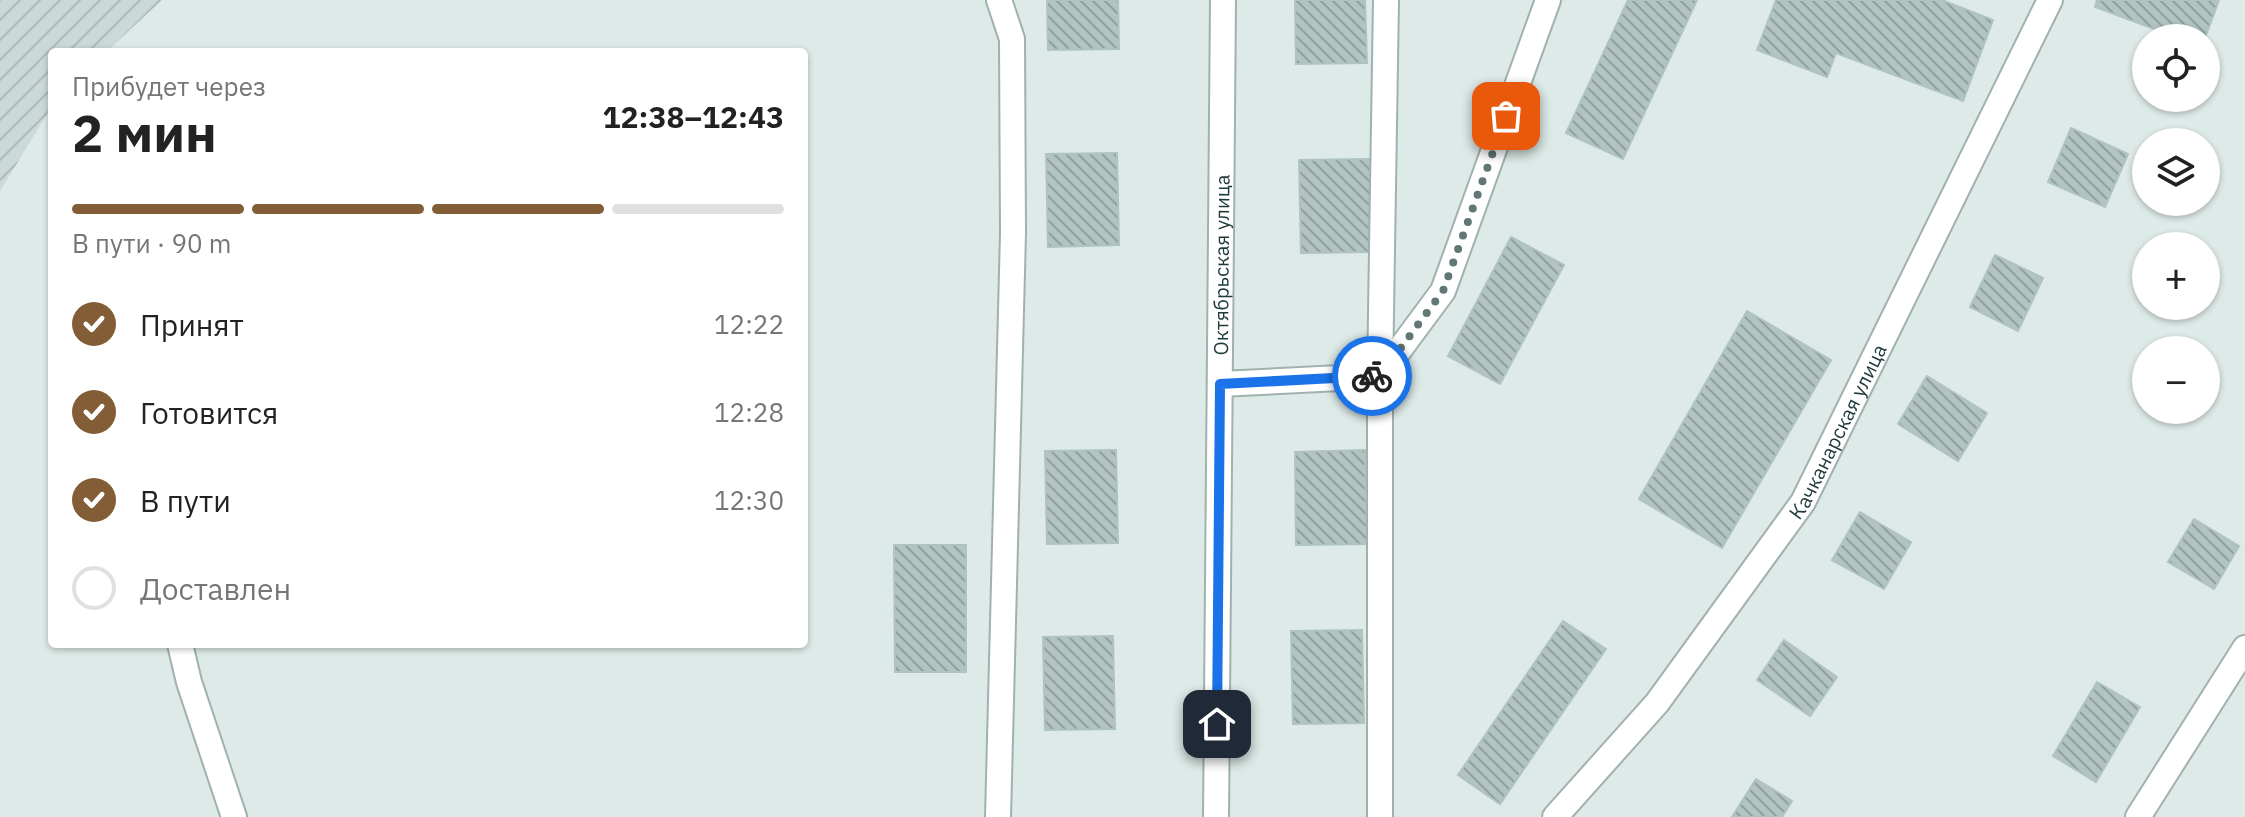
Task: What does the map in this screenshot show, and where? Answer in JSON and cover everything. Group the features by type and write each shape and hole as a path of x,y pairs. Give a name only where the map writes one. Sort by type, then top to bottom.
{"street":[{"path":"998,817 1013,233 1012,39 999,0"},
{"name":"Октябрьская улица","path":"1216,817 1223,0"},
{"path":"1380,817 1380,376 1386,0"},
{"path":"1380,376 1443,291 1548,0"},
{"name":"Качканарская улица","path":"1555,817 1657,703 1803,502 2050,0"},
{"path":"1220,384 1380,376"},
{"path":"181,648 189,682 234,817"},
{"path":"2138,817 2245,648"}],"shaded area":[{"path":"0,0 162,0 110,48 48,48 48,113 0,191"}],"building":[{"path":"1047,0 1118,0 1119,49 1048,50"},
{"path":"1295,0 1365,0 1367,63 1296,64"},
{"path":"1628,0 1697,0 1623,159 1566,133"},
{"path":"1776,0 1942,0 1993,20 1963,101 1836,53 1827,77 1757,50"},
{"path":"2097,0 2219,0 2210,24 2141,24 2095,7"},
{"path":"2071,128 2128,154 2105,207 2048,182"},
{"path":"1117,153 1119,245 1048,247 1046,154"},
{"path":"1370,159 1372,252 1301,253 1299,160"},
{"path":"1511,237 1564,265 1500,384 1448,356"},
{"path":"1995,255 2043,278 2018,331 1970,307"},
{"path":"1747,311 1831,360 1722,548 1639,499"},
{"path":"1927,376 1987,413 1958,461 1898,424"},
{"path":"1116,450 1118,543 1047,544 1045,451"},
{"path":"1365,450 1367,544 1296,545 1295,452"},
{"path":"1860,512 1911,542 1884,589 1832,560"},
{"path":"2194,519 2239,546 2214,589 2168,562"},
{"path":"894,545 966,545 966,672 895,672"},
{"path":"1563,621 1606,649 1500,804 1458,775"},
{"path":"1362,630 1364,723 1293,724 1291,631"},
{"path":"1113,636 1115,729 1045,730 1043,637"},
{"path":"1784,640 1837,677 1810,716 1757,680"},
{"path":"2097,682 2140,707 2096,782 2053,756"},
{"path":"1756,779 1792,801 1782,817 1732,817"}],"way so far":[{"path":"1372,376 1380,376 1443,291 1506,116"}],"route":[{"path":"1217,724 1220,384 1372,376"}]}
